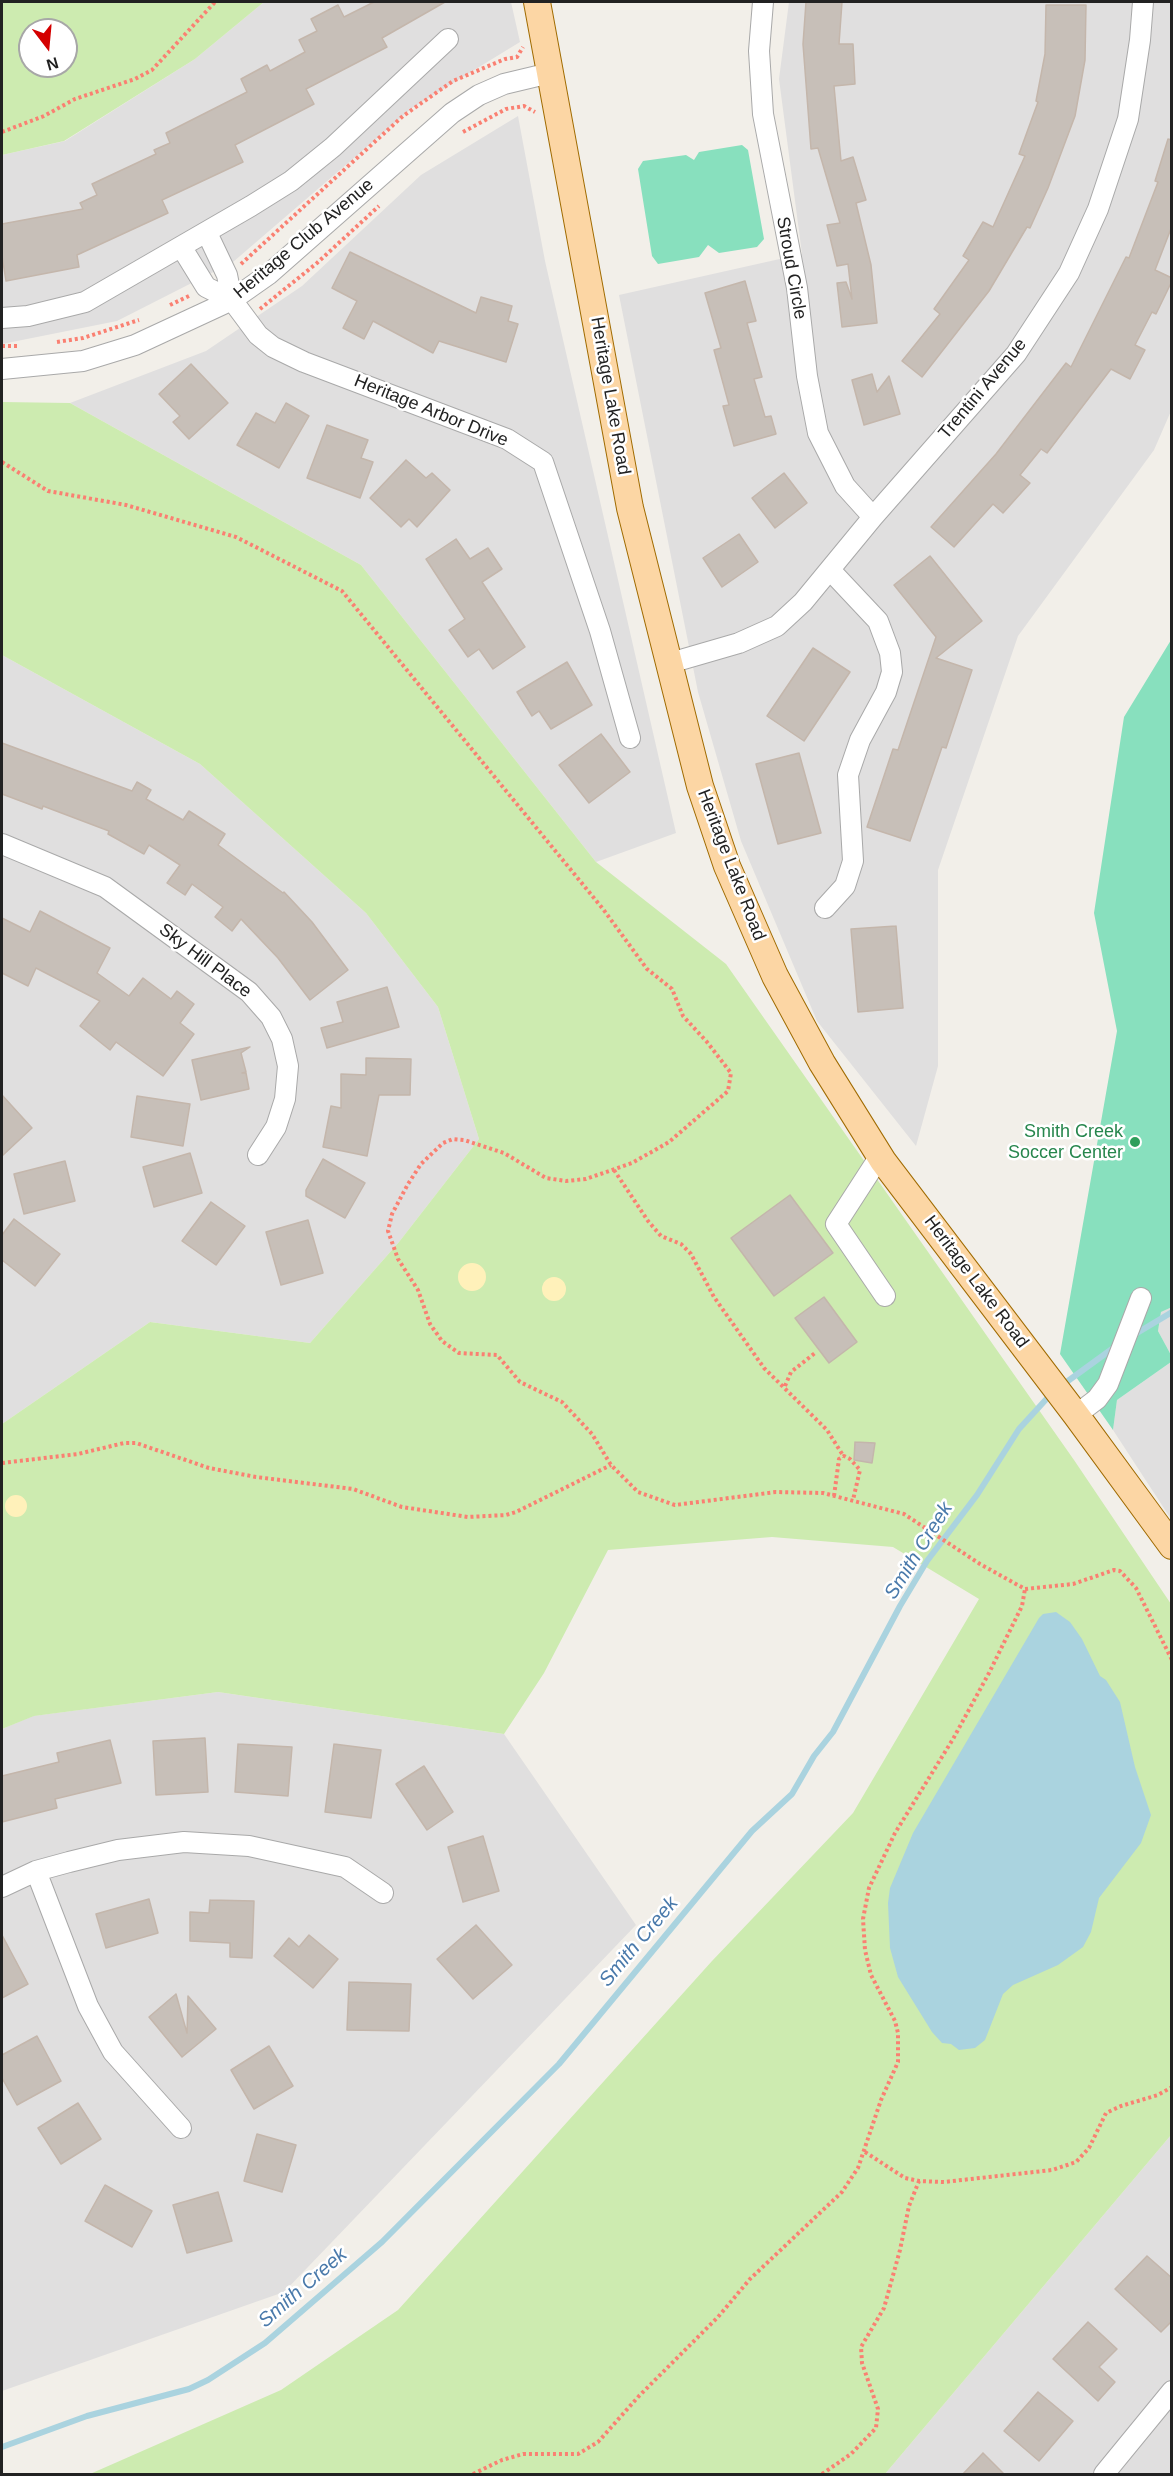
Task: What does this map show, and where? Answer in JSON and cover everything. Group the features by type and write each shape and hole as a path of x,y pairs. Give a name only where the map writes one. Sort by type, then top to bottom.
{"main road":[{"name":"Heritage Lake Road","path":"537,2 630,508 700,786 727,866 775,976 822,1063 880,1156 1172,1546"}],"street":[{"name":"Stroud Circle","path":"764,2 759,51 763,114 796,288 807,376 819,433 845,486 873,517"},
{"name":"Trentini Avenue","path":"670,663 739,643 777,626 831,571 873,517 1016,354 1069,273 1098,209 1128,119 1143,2"},
{"path":"2,318 28,316 85,302 182,248 291,181 333,147 448,39"},
{"name":"Heritage Club Avenue","path":"2,369 83,361 135,345 232,300 269,274 452,113 504,84 550,73"},
{"path":"207,233 227,275 232,300"},
{"path":"182,248 206,287 232,300"},
{"name":"Heritage Arbor Drive","path":"232,300 258,335 273,347 304,362 507,439 543,462 600,631 630,738"},
{"path":"825,908 845,886 853,861 848,775 860,740 886,692 892,672 890,653 878,621 831,571"},
{"name":"Sky Hill Place","path":"2,844 105,887 249,992 272,1017 282,1039 288,1066 285,1099 276,1128 258,1155"},
{"path":"880,1156 836,1224 885,1296"},
{"path":"1076,1415 1097,1399 1108,1384 1141,1298"},
{"path":"2,1887 36,1871 118,1850 184,1842 249,1846 345,1867 383,1893"},
{"path":"36,1871 88,2006 113,2052 181,2128"},
{"path":"1104,2475 1172,2391"}],"path":[{"path":"2,132 44,116 75,99 135,79 152,70 215,2"},
{"path":"237,267 404,116 453,81 505,59 517,57 524,43"},
{"path":"456,137 506,109 524,106 537,114"},
{"path":"259,310 317,263 383,202"},
{"path":"165,308 194,293"},
{"path":"50,343 83,338 146,318"},
{"path":"2,346 28,346"},
{"path":"2,462 48,491 126,505 236,537 342,591 596,900 647,969 672,989 682,1016 707,1042 730,1073 728,1091 669,1142 614,1170 585,1179 566,1181 546,1178 504,1153 453,1139 443,1143 421,1164 392,1214 388,1231 398,1259 418,1290 430,1324 442,1341 459,1353 497,1355 520,1382 562,1402 592,1434 611,1465 638,1492 675,1505 776,1492 834,1496 904,1514 980,1564 1025,1589 1072,1584 1114,1570 1120,1571 1136,1588 1172,1660"},
{"path":"614,1170 661,1236 681,1244 691,1254 714,1298 764,1368 785,1386 827,1430 844,1457 860,1470 853,1500"},
{"path":"785,1386 791,1372 814,1353"},
{"path":"2,1463 78,1454 124,1443 136,1443 209,1468 354,1489 402,1507 468,1517 506,1515 516,1512 611,1465"},
{"path":"834,1496 839,1459 844,1457"},
{"path":"473,2475 502,2460 523,2454 578,2454 598,2442 639,2396 718,2317 750,2279 842,2192 858,2168 881,2100 897,2062 898,2033 871,1976 865,1950 862,1919 869,1888 895,1833 953,1739 989,1673 1022,1606 1025,1589"},
{"path":"865,2152 905,2178 919,2181 944,2182 993,2178 1052,2170 1076,2162 1089,2148 1106,2113 1158,2095 1172,2087"},
{"path":"822,2475 852,2454 872,2435 876,2428 878,2409 862,2363 861,2347 884,2308 909,2206 919,2181"}],"shaded area":[{"path":"264,2 511,2 520,42 412,108 233,262 117,321 2,344 2,155 65,141 195,59"},
{"path":"789,2 1171,2 1171,411 1154,450 1018,636 938,870 938,1066 916,1146 817,1021 741,841 698,692 619,295 802,254 779,79"},
{"path":"518,116 545,261 676,833 596,862 361,565 70,403 206,351 302,286 421,175"},
{"path":"2,655 200,764 366,913 438,1007 479,1139 399,1242 310,1343 150,1322 2,1424"},
{"path":"1171,1307 1171,1355 1158,1331 1161,1312"},
{"path":"1171,1362 1171,1519 1113,1430 1117,1400"},
{"path":"218,1692 504,1734 636,1925 284,2292 2,2391 2,1729 33,1716"},
{"path":"1171,2135 1171,2474 885,2474"}],"green space":[{"path":"2,2 264,2 195,59 64,141 2,155"},
{"path":"742,145 748,150 764,239 757,247 719,253 708,245 699,257 658,264 652,256 638,169 643,161 686,155 694,160 699,152"},
{"path":"2,402 70,403 361,565 596,862 726,964 1074,1460 1171,1604 1171,2135 885,2474 90,2474 281,2390 398,2310 712,1961 853,1813 979,1599 893,1547 772,1537 608,1550 544,1673 504,1734 218,1692 34,1716 2,1729 2,1424 150,1322 310,1343 399,1242 479,1139 438,1007 366,913 200,764 2,655"},
{"name":"Smith Creek Soccer Center","path":"1171,640 1172,1307 1161,1312 1158,1331 1171,1355 1171,1362 1117,1400 1113,1430 1060,1354 1117,1031 1094,913 1124,717"}],"sand":[{"path":"472,1263 482,1267 486,1277 482,1287 472,1291 462,1287 458,1277 462,1267"},
{"path":"554,1277 562,1281 566,1289 562,1297 554,1301 546,1297 542,1289 546,1281"},
{"path":"16,1495 24,1498 27,1506 24,1514 16,1517 8,1514 5,1506 8,1498"}],"water":[{"path":"1056,1612 1070,1622 1082,1639 1100,1676 1106,1680 1120,1702 1135,1767 1151,1815 1141,1843 1099,1898 1091,1932 1083,1947 1058,1965 1013,1985 1003,1994 985,2040 975,2048 959,2050 951,2044 942,2043 932,2032 898,1977 890,1948 888,1903 890,1888 913,1833 1039,1618 1043,1614"}],"building":[{"path":"374,2 445,2 382,38 387,47 306,89 314,104 235,145 243,162 162,200 168,213 77,255 79,267 6,281 2,256 2,224 83,209 80,203 97,195 92,184 156,154 154,150 170,143 166,133 247,92 241,79 267,65 270,71 305,52 299,40 317,31 311,19 338,5 344,17"},
{"path":"806,2 842,2 839,44 853,44 855,84 834,86 841,161 853,157 866,200 856,203 871,265 877,323 842,327 837,283 846,282 852,299 848,264 837,266 827,225 840,223 818,148 811,149 803,44"},
{"path":"1046,5 1086,5 1085,60 1075,116 1030,228 1027,227 989,291 922,377 902,361 940,314 934,309 969,260 963,256 983,222 993,227 1025,156 1019,154 1038,102 1036,101 1045,54"},
{"path":"1168,139 1172,140 1172,226 1155,270 1172,278 1172,281 1156,314 1152,312 1135,345 1145,350 1130,379 1111,369 1047,453 1041,449 1020,475 1030,483 1003,513 993,504 954,547 931,527 996,454 1066,363 1071,367 1126,257 1129,258 1158,182 1155,181"},
{"path":"350,252 476,313 481,297 512,306 508,321 518,324 506,362 439,341 433,353 373,321 364,339 343,328 357,301 332,288"},
{"path":"745,281 756,321 747,323 762,377 754,379 765,417 771,416 776,434 734,446 723,406 729,405 714,350 721,348 705,293"},
{"path":"191,364 228,403 189,439 173,422 180,416 159,394"},
{"path":"872,374 877,392 889,376 900,414 864,425 852,380"},
{"path":"286,403 309,416 279,468 237,445 256,413 275,423"},
{"path":"327,425 368,440 361,458 373,462 360,498 307,478"},
{"path":"406,460 426,478 432,473 450,490 417,527 409,519 401,527 370,498"},
{"path":"784,473 807,503 775,528 752,498"},
{"path":"739,534 758,562 722,587 703,558"},
{"path":"456,539 470,559 488,548 502,569 482,582 525,647 493,669 479,649 468,657 449,630 465,619 426,559"},
{"path":"930,556 982,621 936,658 972,670 946,748 942,747 910,841 867,827 893,749 898,750 936,637 894,585"},
{"path":"813,648 850,672 804,741 767,716"},
{"path":"567,662 592,705 551,729 539,711 532,716 517,692"},
{"path":"601,734 630,772 589,803 559,765"},
{"path":"2,743 132,791 137,782 151,790 146,799 183,820 189,811 225,834 218,845 284,892 312,922 348,970 310,1000 278,958 241,919 232,931 215,917 223,907 192,884 185,895 167,883 180,865 149,845 144,854 108,834 109,831 43,806 42,809 2,794"},
{"path":"799,753 821,833 778,844 756,764"},
{"path":"40,911 110,948 97,973 129,996 143,978 171,999 177,991 194,1004 180,1023 194,1034 163,1076 116,1042 110,1050 80,1026 100,1001 36,968 28,986 2,973 2,918 30,932"},
{"path":"896,926 903,1008 858,1012 851,929"},
{"path":"387,987 399,1027 327,1048 321,1028 343,1022 337,1002"},
{"path":"250,1047 241,1053 246,1072 242,1073 246,1073 249,1089 201,1100 192,1060"},
{"path":"366,1058 411,1059 410,1095 379,1095 367,1156 323,1147 331,1106 341,1108 341,1074 366,1075"},
{"path":"2,1095 32,1128 2,1156"},
{"path":"137,1096 190,1104 183,1146 131,1137"},
{"path":"190,1153 202,1193 154,1207 143,1167"},
{"path":"323,1159 365,1183 345,1218 306,1196 306,1190"},
{"path":"65,1161 75,1201 24,1214 14,1174"},
{"path":"790,1195 833,1253 774,1296 731,1238"},
{"path":"211,1202 245,1226 216,1265 182,1241"},
{"path":"14,1219 60,1254 35,1286 2,1260 2,1235"},
{"path":"308,1220 323,1273 281,1285 266,1232"},
{"path":"824,1297 857,1342 829,1363 795,1318"},
{"path":"855,1442 875,1443 872,1463 854,1460"},
{"path":"205,1738 208,1792 156,1795 153,1741"},
{"path":"110,1740 121,1783 55,1799 57,1808 2,1822 2,1776 59,1762 57,1753"},
{"path":"238,1744 292,1747 288,1796 235,1792"},
{"path":"334,1744 381,1750 371,1818 325,1812"},
{"path":"424,1766 453,1812 427,1830 396,1784"},
{"path":"483,1836 499,1891 463,1902 448,1847"},
{"path":"149,1899 158,1933 106,1948 96,1914"},
{"path":"210,1900 254,1901 252,1958 230,1957 230,1943 190,1941 190,1912 209,1913"},
{"path":"476,1925 512,1965 473,1999 437,1959"},
{"path":"2,1935 28,1984 2,1998"},
{"path":"309,1935 338,1959 313,1988 274,1956 289,1938 299,1947"},
{"path":"349,1982 411,1984 409,2031 347,2030"},
{"path":"176,1994 187,2033 188,1996 216,2029 182,2057 149,2017"},
{"path":"37,2036 61,2081 17,2105 2,2078 2,2055"},
{"path":"269,2046 293,2086 254,2109 231,2070"},
{"path":"78,2103 101,2139 61,2164 38,2128"},
{"path":"257,2134 296,2145 282,2192 244,2181"},
{"path":"105,2185 152,2211 132,2247 85,2221"},
{"path":"218,2192 232,2241 187,2253 173,2205"},
{"path":"1147,2256 1172,2278 1172,2321 1161,2332 1115,2289"},
{"path":"1088,2322 1117,2349 1099,2367 1115,2382 1098,2401 1053,2359"},
{"path":"1038,2392 1073,2421 1039,2461 1004,2431"},
{"path":"983,2453 1005,2475 962,2475"}],"waterway":[{"name":"Smith Creek","path":"1132,1336 1172,1312"},
{"name":"Smith Creek","path":"1061,1386 1116,1346"},
{"name":"Smith Creek","path":"2,2447 87,2416 189,2389 208,2380 265,2343 382,2242 559,2064 752,1831 792,1794 814,1756 833,1732 900,1606 927,1561 977,1495 1019,1429 1051,1394"}],"place":[{"name":"Smith Creek Soccer Center","path":"1135,1142"}]}
